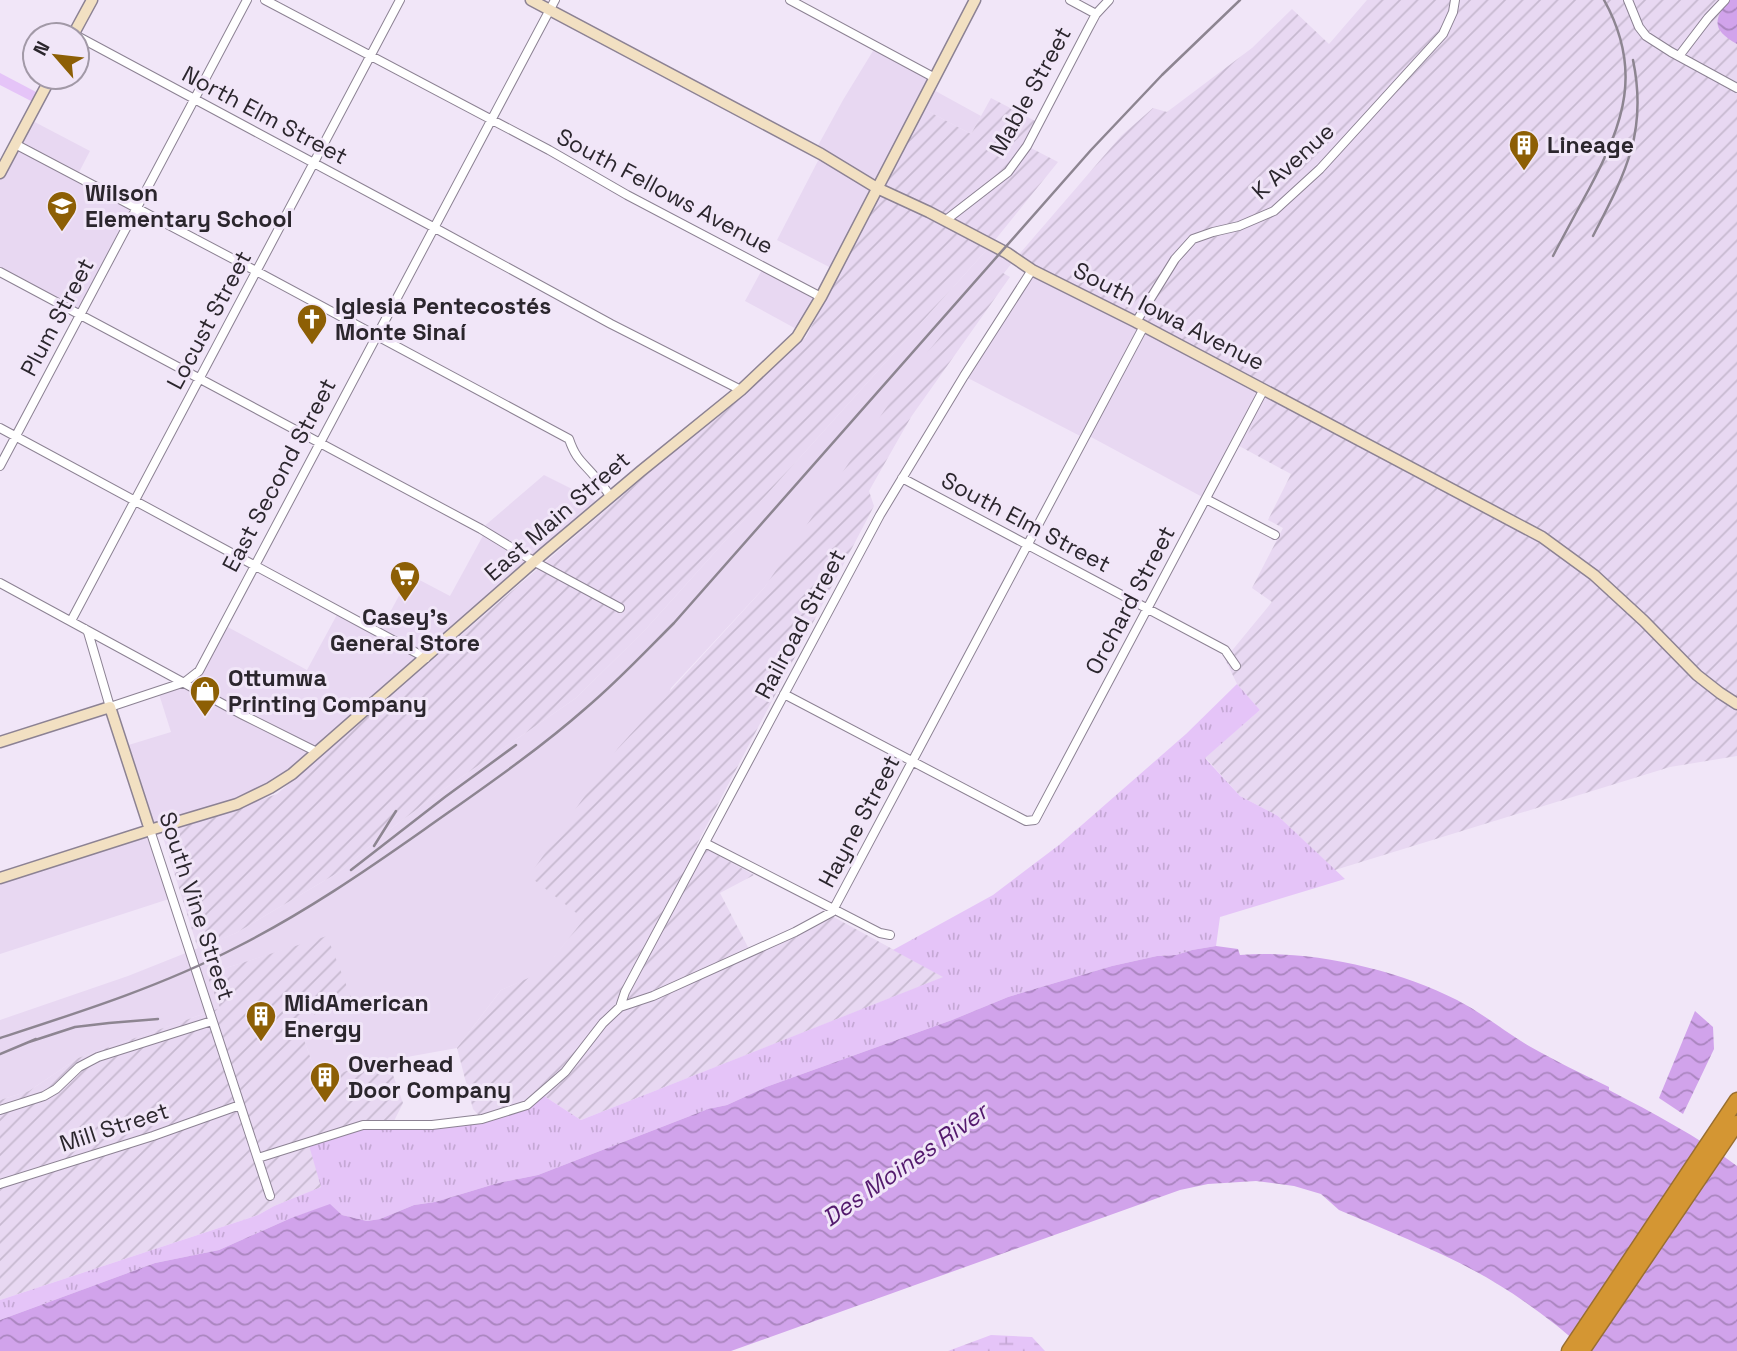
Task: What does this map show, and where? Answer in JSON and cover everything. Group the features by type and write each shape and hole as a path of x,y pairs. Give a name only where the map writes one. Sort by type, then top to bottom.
{"highway":[{"path":"1582,1351 1730,1127 1737,1100"},
{"path":"1570,1351 1730,1127"}],"main road":[{"path":"82,21 92,0"},
{"name":"South Iowa Avenue","path":"531,0 553,5 877,188 946,220 1007,253 1032,270 1140,324 1542,537 1594,575 1698,675 1737,704"},
{"name":"East Main Street","path":"0,878 237,804 292,774 611,497 741,390 797,337 821,297 975,0"},
{"path":"0,173 44,91"},
{"path":"0,742 110,707"},
{"name":"South Vine Street","path":"110,707 150,830"}],"street":[{"name":"Plum Street","path":"0,466 247,0"},
{"name":"South Fellows Avenue","path":"265,0 821,297"},
{"name":"Locust Street","path":"71,621 400,0"},
{"path":"790,0 934,78"},
{"path":"1070,0 1096,14"},
{"name":"Mable Street","path":"946,220 1008,172 1027,146 1096,14 1109,0"},
{"name":"K Avenue","path":"1140,324 1175,259 1194,239 1239,226 1273,211 1320,169 1443,34 1453,12 1455,0"},
{"path":"1628,0 1639,27 1646,36 1737,88"},
{"path":"1679,56 1725,0"},
{"name":"East Second Street","path":"185,682 199,671 553,5"},
{"name":"North Elm Street","path":"91,44 435,228"},
{"path":"15,145 569,439 579,462 597,478 611,497"},
{"path":"435,228 611,324 741,390"},
{"name":"Railroad Street","path":"620,1007 625,992 880,515 1032,270"},
{"path":"0,272 481,530 620,608"},
{"name":"Hayne Street","path":"258,1158 363,1125 432,1125 482,1119 527,1105 565,1072 603,1023 620,1007 653,996 795,932 832,912 1140,324"},
{"name":"Orchard Street","path":"912,761 1026,821 1035,820 1264,389"},
{"path":"0,428 426,657"},
{"name":"South Elm Street","path":"902,478 1225,650 1236,666"},
{"path":"1206,499 1275,535"},
{"path":"0,583 243,715 317,752"},
{"name":"South Vine Street","path":"85,629 110,707"},
{"path":"110,707 185,682"},
{"path":"784,694 912,761"},
{"name":"South Vine Street","path":"150,830 270,1196"},
{"path":"705,843 880,933 890,935"},
{"path":"0,1110 44,1096 56,1089 79,1067 98,1057 212,1021"},
{"name":"Mill Street","path":"0,1184 153,1136 240,1105"}],"shaded area":[{"path":"1367,0 1737,0 1737,756 1670,767 1335,870 1278,816 1240,796 1205,757 1260,710 1237,684 1225,659 1272,602 1252,588 1283,528 1268,520 1291,474 1241,447 1270,393 1015,259 1121,136 1153,108 1167,112 1252,48 1292,9 1329,44"},
{"path":"876,46 935,78 930,88 981,116 971,134 920,107 835,270 777,240 821,155 815,151"},
{"path":"991,98 1039,123 1027,146 1058,162 991,245 645,630 576,698 447,787 339,872 236,933 198,949 162,834 277,794 806,337 924,109 971,134"},
{"name":"Wilson Elementary School","path":"29,119 90,151 77,176 137,208 80,315 0,272 0,173"},
{"path":"991,245 1015,259 847,475 764,588 671,688 584,919 542,973 501,990 457,1048 379,1062 318,1079 297,1020 327,937 229,967 209,978 220,1008 78,1058 29,1091 0,1100 0,1020 128,976 236,933 339,872 447,787 576,698 645,630"},
{"path":"764,266 821,297 800,331 745,301"},
{"path":"996,269 1010,277 911,417 869,491 874,506 697,844 754,875 720,893 750,951 828,914 944,977 581,1120 541,1094 527,1105 482,1119 473,1109 457,1048 501,990 542,972 584,919 529,876 618,748 764,588 907,377"},
{"path":"1032,270 1270,393 1241,447 1235,444 1206,499 1091,437 1084,438 964,376"},
{"path":"544,475 602,504 270,788 150,830 172,898 0,954 0,878 149,830 122,747 171,732 158,691 199,671 224,625 307,670 339,611 379,633 410,575 450,596 485,532 481,529"},
{"path":"327,936 353,1002 297,1020 318,1079 388,1061 403,1103 392,1125 322,1187 258,1215 0,1300 0,1100 29,1091 78,1058 220,1008 208,978 229,967"}],"green space":[{"path":"0,73 21,84 21,91 38,93 33,102 0,85"},
{"path":"1237,684 1260,710 1205,758 1240,796 1278,816 1345,879 1220,917 1216,946 1112,966 1008,997 538,1175 414,1205 380,1219 367,1221 342,1215 330,1205 291,1218 219,1250 155,1263 0,1320 0,1300 258,1215 321,1187 308,1142 364,1125 478,1119 521,1106 541,1094 581,1120 943,977 893,950 993,895 1059,845 1186,734"},
{"path":"991,1335 1032,1337 1045,1351 948,1351"}],"water":[{"path":"1729,0 1737,0 1737,44 1723,34 1718,24 1720,13"},
{"name":"Des Moines River","path":"1216,946 1238,949 1240,955 1322,958 1380,971 1433,989 1466,1005 1529,1046 1609,1087 1609,1090 1691,1135 1737,1166 1737,1351 1590,1351 1521,1299 1461,1264 1339,1210 1321,1194 1294,1186 1256,1181 1208,1184 1180,1190 731,1351 0,1351 0,1320 155,1263 219,1250 330,1204 342,1215 367,1221 380,1219 414,1205 538,1175 1008,997 1112,966"},
{"path":"1695,1011 1713,1027 1714,1049 1683,1114 1659,1098"}],"railway":[{"path":"0,1038 150,986 209,961 262,934 379,861 567,724 609,688 674,623 1091,150 1162,75 1240,0"},
{"path":"1553,256 1612,141 1624,96 1626,73 1623,50 1604,0"},
{"path":"1593,236 1631,152 1638,109 1633,60"},
{"path":"351,870 516,745"},
{"path":"374,846 396,811"},
{"path":"29,1042 75,1027 158,1019"},
{"path":"0,1054 36,1039"}],"place":[{"name":"Lineage","path":"1524,172"},
{"name":"Wilson Elementary School","path":"62,233"},
{"name":"Iglesia Pentecostés Monte Sinaí","path":"312,346"},
{"name":"Casey's General Store","path":"405,603"},
{"name":"Ottumwa Printing Company","path":"205,718"},
{"name":"MidAmerican Energy","path":"261,1043"},
{"name":"Overhead Door Company","path":"325,1104"}]}
